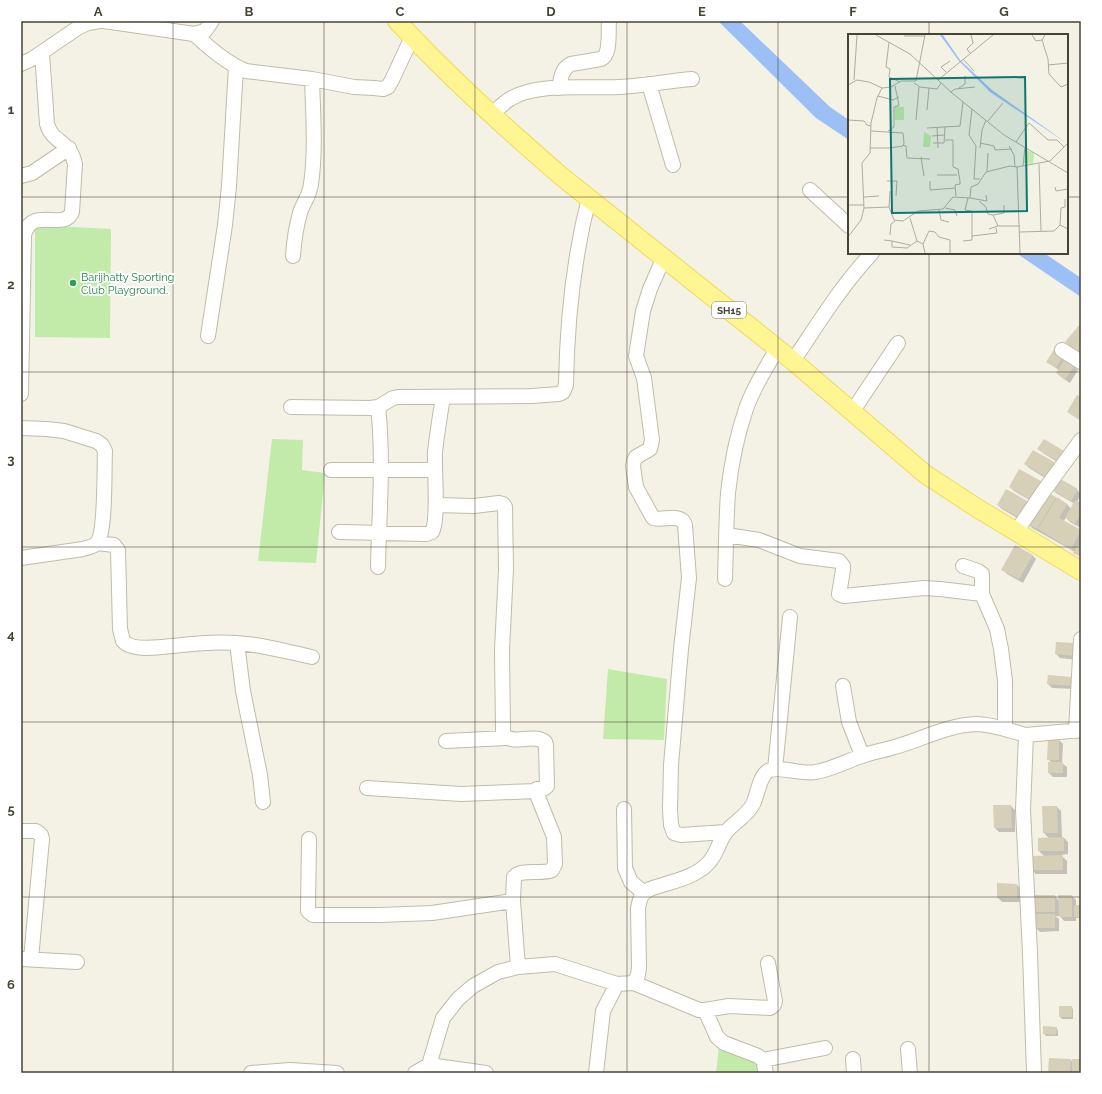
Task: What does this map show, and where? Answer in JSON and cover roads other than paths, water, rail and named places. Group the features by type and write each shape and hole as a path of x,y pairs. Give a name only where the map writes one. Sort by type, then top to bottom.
{"main road":[{"name":"SH15","path":"397,21 491,115 561,176 793,361 925,474 977,508 1081,571"}],"street":[{"path":"21,64 42,53 75,24 100,21"},
{"path":"104,21 194,34 205,30 212,21"},
{"path":"558,88 563,71 567,66 571,64 601,60 605,57 607,52 609,21"},
{"path":"194,34 236,67 256,73 312,79 354,87 383,89 388,87 412,37"},
{"path":"21,394 24,235 28,224 38,220 65,220 70,216 72,212 75,164 69,148 52,135 49,130 42,53"},
{"path":"208,336 228,194 236,67"},
{"path":"293,256 298,222 310,191 312,178 312,79"},
{"path":"491,115 509,99 518,94 530,91 558,88 619,88 692,79"},
{"path":"649,84 673,165"},
{"path":"21,176 32,174 69,148"},
{"path":"810,190 848,225"},
{"path":"291,407 378,407 398,397 532,396 559,394 563,392 566,385 572,278 589,198"},
{"path":"793,361 836,296 871,254"},
{"path":"664,257 650,289 643,311 636,356 644,378 652,445 647,451 636,457 633,466 636,487 653,518 677,518 683,521 689,558 690,578 681,649 671,765 671,825 674,832 681,835 726,832"},
{"path":"852,412 898,343"},
{"path":"725,579 728,492 740,427 746,407 764,370 778,349"},
{"path":"1062,350 1081,362"},
{"path":"339,532 429,533 433,530 436,505 435,470 437,436 443,397"},
{"path":"378,407 381,427 382,470 378,533 378,567"},
{"path":"21,428 47,428 64,431 96,441 102,445 105,451 103,524 100,538 97,543 93,546 83,548 21,558"},
{"path":"1016,532 1081,440"},
{"path":"331,470 435,470"},
{"path":"436,505 474,506 499,503 503,504 505,507 506,569 502,650 502,726 504,736 506,738"},
{"path":"727,535 759,540 800,556 840,561 842,563 843,570 839,594 844,596 924,588 982,594"},
{"path":"97,543 114,545 118,550 120,629 122,641 130,647 143,648 201,643 237,643 268,647 312,657"},
{"path":"963,566 982,574 982,594 995,624 1002,649 1005,681 1005,729"},
{"path":"775,769 790,617"},
{"path":"634,983 638,975 639,967 638,908 643,892 694,874 704,868 711,861 726,832 733,824 745,815 753,804 762,779 768,771 775,769 805,774 815,773 827,770 875,751 891,748 947,730 976,724 1005,729 1026,735 1078,731 1081,639"},
{"path":"237,643 243,691 260,775 263,802"},
{"path":"843,686 849,722 862,756"},
{"path":"1026,735 1023,810 1034,1073"},
{"path":"368,788 461,794 536,790 547,786 546,745 538,739 515,740 506,738 446,741"},
{"path":"518,967 513,901 514,880 516,875 520,873 547,872 552,870 555,864 554,837 536,790"},
{"path":"624,809 625,868 631,882 643,892"},
{"path":"21,831 36,831 41,835 42,839 26,959 77,962"},
{"path":"309,839 308,912 313,915 432,913 513,901"},
{"path":"429,1065 443,1018 458,999 473,986 498,972 539,964 555,964 616,984 634,983 699,1010 729,1006 770,1008 774,1005 775,1001 768,963"},
{"path":"596,1073 603,1012 616,984"},
{"path":"705,1010 715,1033 724,1043 758,1056 765,1067 825,1048"},
{"path":"908,1049 910,1073"},
{"path":"853,1059 854,1073"},
{"path":"414,1073 429,1065 486,1073"},
{"path":"251,1073 290,1070 337,1073"}],"water":[{"path":"718,21 740,21 830,107 848,119 848,139 816,118"},
{"path":"1017,254 1045,254 1081,278 1081,297"}],"place":[{"name":"Barijhatty Sporting Club Playground.","path":"73,283"}]}
